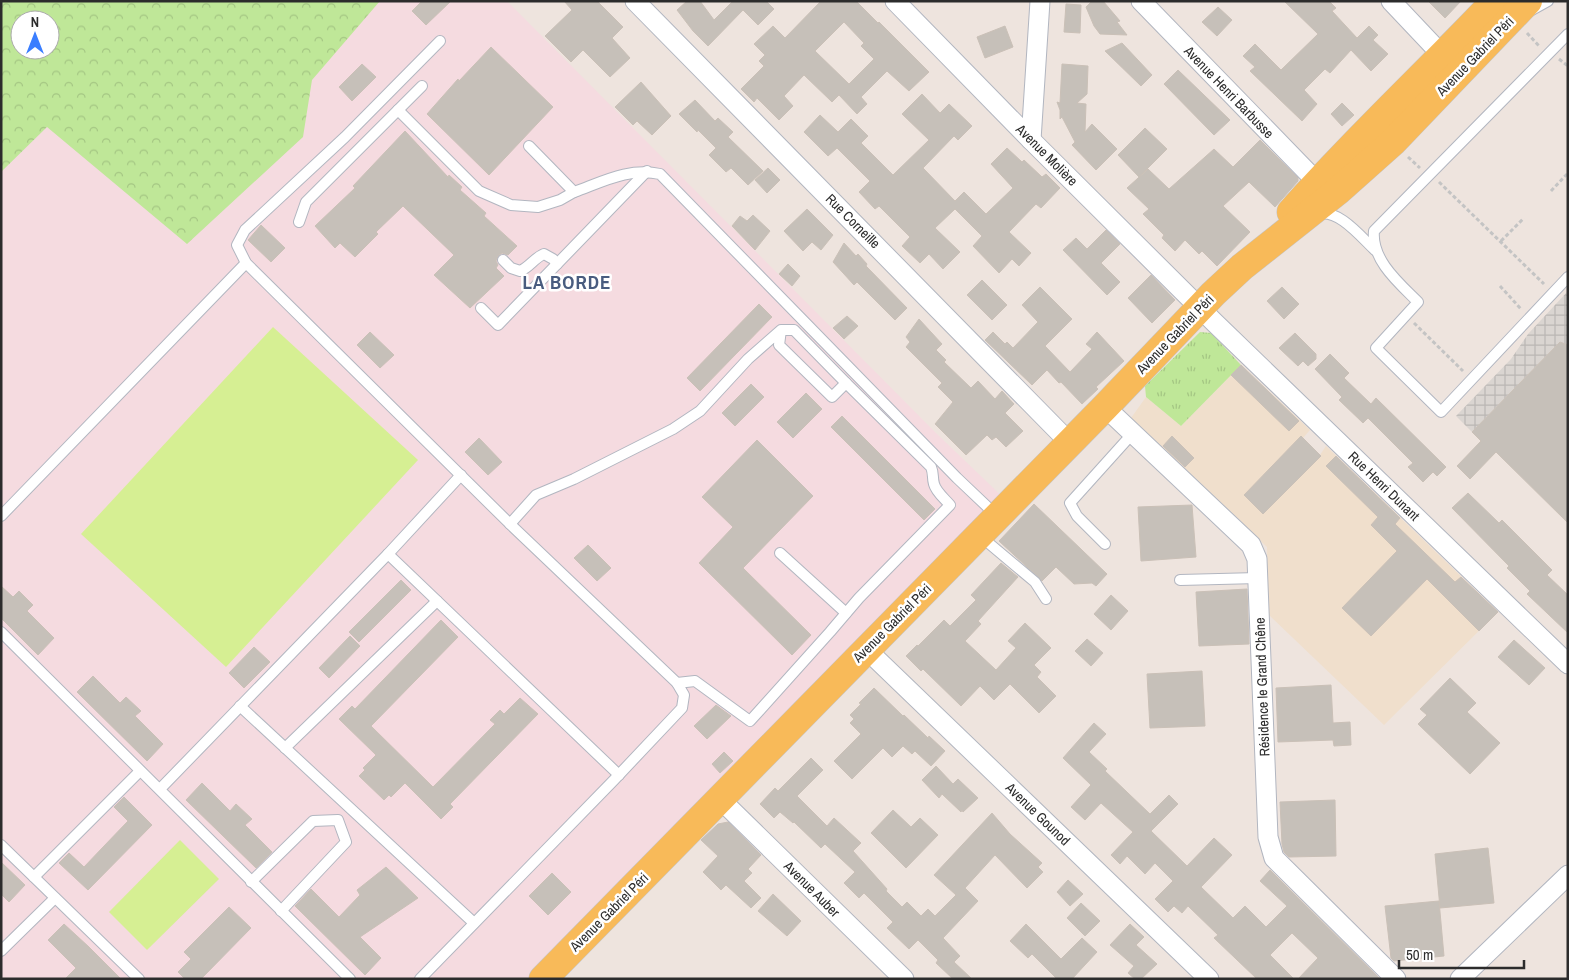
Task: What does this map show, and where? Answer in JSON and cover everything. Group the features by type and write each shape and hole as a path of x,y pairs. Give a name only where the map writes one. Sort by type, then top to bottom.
{"main road":[{"name":"Avenue Gabriel Péri","path":"1242,268 1317,182 1495,1"},
{"name":"Avenue Gabriel Péri","path":"543,979 1201,307 1242,268 1393,142 1513,30 1528,1"}],"street":[{"name":"Rue Corneille","path":"635,1 1069,442"},
{"name":"Avenue Molière","path":"895,1 1031,140 1201,307"},
{"path":"1031,140 1040,1"},
{"name":"Avenue Henri Barbusse","path":"1142,1 1317,182"},
{"path":"1391,1 1443,56"},
{"name":"Rue Henri Dunant","path":"1201,307 1568,664"},
{"name":"Résidence le Grand Chêne","path":"1105,407 1251,545 1257,560 1268,837 1274,858 1396,979"},
{"name":"Avenue Gounod","path":"866,649 1209,979"},
{"name":"Avenue Auber","path":"720,798 904,979"},
{"path":"1460,979 1568,875"}],"lane":[{"path":"1513,30 1548,1"},
{"path":"1376,251 1373,242 1374,231 1568,34"},
{"path":"420,979 682,708 684,695 677,683 510,524 246,263 237,245 245,230 345,137 440,41"},
{"path":"300,222 306,202 422,86"},
{"path":"398,110 479,191 512,205 538,207 560,200 574,192 613,176 647,171 660,174 950,471 997,516"},
{"path":"529,146 574,192"},
{"path":"481,308 498,326 647,171"},
{"path":"1302,219 1323,213 1343,220 1376,251 1394,278 1418,302 1376,348 1441,412 1568,278"},
{"path":"503,260 512,268 520,271 526,269 537,257 544,254 558,264"},
{"path":"1,516 246,263"},
{"path":"510,524 536,495 574,479 673,429 700,411 748,359 781,330 794,330 931,467 937,490 950,505 859,598 750,721 695,681 677,683"},
{"path":"781,330 779,345 832,397 846,383"},
{"path":"1105,544 1077,516 1070,503 1133,433"},
{"path":"160,789 461,476"},
{"path":"978,535 1035,582 1046,599"},
{"path":"780,553 846,613"},
{"path":"388,554 619,775"},
{"path":"1180,580 1258,578"},
{"path":"285,748 437,600"},
{"path":"1,632 350,979"},
{"path":"240,706 474,923"},
{"path":"34,877 140,770"},
{"path":"251,882 313,821 338,820 349,807"},
{"path":"281,911 346,842 338,820"},
{"path":"1,845 139,979"},
{"path":"1,951 55,898"}],"path":[{"path":"1513,30 1547,54"},
{"path":"1393,142 1428,176 1442,183 1543,282 1550,296"},
{"path":"1551,191 1568,173"},
{"path":"1501,241 1524,218"},
{"path":"1500,286 1516,303"},
{"path":"1406,316 1471,380"}],"shaded area":[{"path":"1,1 507,1 936,433 1009,503 538,979 1,979"},
{"path":"1568,291 1568,345 1560,342 1472,432 1456,416 1511,359 1528,334"},
{"path":"1241,365 1310,430 1303,438 1320,455 1326,446 1498,612 1384,725 1268,614 1267,547 1131,418 1146,397 1181,426"}],"green space":[{"path":"1,1 380,1 312,80 303,137 187,244 47,127 1,172"},
{"path":"273,327 418,460 226,667 81,534"},
{"path":"1200,332 1211,333 1241,365 1181,426 1146,397 1145,386"},
{"path":"180,840 219,879 147,950 109,912"}],"building":[{"path":"422,1 451,1 426,25 412,11"},
{"path":"564,1 597,1 623,27 612,38 630,58 610,77 583,50 571,62 545,36 572,10"},
{"path":"687,1 700,1 714,20 733,1 766,1 774,9 758,25 743,10 708,46 693,31 677,10"},
{"path":"821,1 856,1 929,72 909,91 887,71 861,97 867,104 857,114 839,95 832,102 804,75 784,96 793,106 779,120 757,98 754,102 741,89 764,66 759,61 765,55 754,44 773,26 785,38","holes":["844,22 864,43 861,46 874,59 849,84 815,51"]},
{"path":"1092,1 1103,1 1120,21 1117,22 1127,35 1100,34 1094,26 1086,7"},
{"path":"1284,1 1329,1 1336,8 1332,11 1357,38 1369,26 1378,35 1373,40 1388,54 1371,71 1351,50 1330,73 1325,69 1304,90 1317,104 1302,121 1250,71 1255,67 1243,56 1255,44 1281,70 1318,34"},
{"path":"1428,1 1461,1 1445,18"},
{"path":"1066,4 1081,5 1080,33 1064,32"},
{"path":"1218,7 1232,20 1217,36 1202,22"},
{"path":"1005,26 1013,47 985,58 977,37"},
{"path":"1122,43 1152,75 1141,86 1105,51"},
{"path":"491,47 553,107 489,175 427,114 458,79 459,81"},
{"path":"362,64 376,77 352,101 339,87"},
{"path":"1062,64 1088,66 1087,94 1077,103 1086,104 1085,132 1092,124 1117,149 1096,170 1072,145 1075,142 1062,117 1060,119 1060,110 1057,102 1060,103"},
{"path":"1178,70 1230,120 1214,135 1164,84"},
{"path":"641,82 671,116 652,135 637,121 633,125 615,107"},
{"path":"922,94 940,113 949,104 972,126 958,140 954,136 923,168 955,201 964,192 986,214 1013,188 991,164 1007,148 1022,162 1024,160 1042,177 1046,174 1060,188 1041,208 1036,204 1009,232 1031,253 1019,266 1012,259 999,273 973,246 982,236 955,209 935,228 960,252 943,269 929,254 920,263 902,246 910,237 879,206 875,209 859,192 870,181 837,148 828,156 804,132 820,115 838,132 851,119 868,136 861,143 893,175 929,140 902,114"},
{"path":"695,100 715,121 718,118 733,132 728,137 763,171 748,185 731,168 726,172 709,155 716,148 679,114"},
{"path":"1342,103 1354,115 1342,126 1331,114"},
{"path":"1145,128 1167,149 1139,177 1118,155"},
{"path":"405,131 448,177 449,175 462,187 460,190 486,213 484,216 517,246 508,255 502,253 498,256 496,268 504,276 470,308 434,275 454,255 403,206 376,232 378,234 355,257 340,243 335,248 315,226 355,188 353,186"},
{"path":"1260,140 1298,178 1298,181 1275,207 1249,182 1223,206 1250,232 1217,266 1202,251 1199,254 1185,240 1175,251 1162,238 1164,235 1143,214 1149,209 1127,188 1148,169 1169,189 1214,149 1233,167"},
{"path":"768,168 780,180 767,193 755,180"},
{"path":"807,209 833,235 821,250 812,242 803,251 784,231"},
{"path":"753,215 770,231 755,250 732,226 740,216 747,221"},
{"path":"261,225 285,248 271,262 248,240"},
{"path":"1106,230 1120,244 1101,263 1120,282 1107,295 1063,250 1076,238 1087,249"},
{"path":"844,243 856,256 858,254 867,264 866,266 907,308 895,320 857,282 854,285 833,262"},
{"path":"788,264 800,276 792,286 779,274"},
{"path":"1151,275 1175,300 1152,323 1128,298"},
{"path":"982,280 1007,305 992,320 967,295"},
{"path":"1040,287 1072,319 1045,346 1070,372 1092,349 1086,344 1097,332 1124,361 1096,387 1098,389 1082,404 1047,370 1032,385 985,340 993,332 1005,344 1007,342 1013,348 1038,322 1022,305"},
{"path":"1282,287 1299,304 1284,319 1267,301"},
{"path":"759,304 772,317 700,391 687,378"},
{"path":"847,316 858,326 844,339 833,328"},
{"path":"919,319 942,344 936,350 946,360 944,362 971,388 978,381 995,399 1002,391 1014,404 1005,413 1023,431 1006,447 996,437 992,440 987,435 966,455 935,424 953,402 938,387 942,383 906,347 910,342 906,337"},
{"path":"370,332 394,355 380,368 357,345"},
{"path":"1295,333 1316,354 1316,359 1308,366 1303,361 1298,366 1279,348"},
{"path":"1560,342 1568,345 1568,523 1496,452 1470,479 1457,466 1481,441 1472,432"},
{"path":"1330,354 1349,373 1344,378 1371,404 1376,398 1446,467 1437,476 1433,472 1423,482 1408,467 1413,463 1368,418 1363,423 1339,400 1342,397 1315,369"},
{"path":"1241,365 1299,421 1289,431 1231,375"},
{"path":"751,384 764,397 735,426 722,413"},
{"path":"806,393 822,409 793,438 777,422"},
{"path":"842,416 935,509 924,520 831,427"},
{"path":"1172,436 1194,458 1185,467 1163,446"},
{"path":"1301,436 1321,456 1263,514 1244,495"},
{"path":"479,438 502,462 488,475 465,452"},
{"path":"757,440 813,496 743,568 811,635 792,655 699,563 733,527 702,497"},
{"path":"1336,456 1400,518 1395,524 1455,582 1461,577 1498,612 1479,631 1427,579 1371,636 1342,608 1397,551 1371,525 1378,517 1326,466"},
{"path":"1468,493 1499,523 1502,520 1552,570 1547,575 1568,595 1568,633 1527,594 1530,591 1507,568 1509,566 1452,508"},
{"path":"1034,504 1107,574 1096,586 1092,583 1074,584 1056,567 1042,581 999,541"},
{"path":"1192,505 1196,557 1141,561 1138,507"},
{"path":"588,545 611,568 597,581 574,558"},
{"path":"1001,563 1018,577 978,621 981,624 965,641 996,670 1016,648 1008,641 1025,623 1051,648 1034,665 1041,672 1037,677 1056,696 1039,713 1010,684 994,700 980,686 961,706 923,669 921,671 906,656 944,620 950,626 976,600 971,595"},
{"path":"401,580 411,590 359,642 349,632"},
{"path":"1,586 13,597 19,591 33,605 27,611 54,638 38,655 1,618"},
{"path":"1247,589 1249,644 1199,646 1196,592"},
{"path":"1111,595 1128,611 1111,630 1094,614"},
{"path":"441,620 458,637 371,726 433,787 495,724 490,720 500,710 504,714 520,698 538,714 450,804 453,807 441,819 405,783 391,797 389,795 384,800 359,776 365,770 363,768 376,755 339,719 352,706 355,709"},
{"path":"350,636 360,646 329,678 319,668"},
{"path":"1087,639 1103,653 1091,666 1075,651"},
{"path":"1514,640 1545,668 1529,685 1498,657"},
{"path":"254,647 270,662 244,688 229,673"},
{"path":"1202,671 1205,726 1150,728 1147,674"},
{"path":"93,676 120,703 126,697 141,711 135,716 163,744 147,761 77,692"},
{"path":"1450,678 1476,703 1467,712 1500,743 1470,774 1418,724 1427,715 1420,709"},
{"path":"1331,685 1333,723 1350,722 1351,745 1334,746 1333,740 1278,742 1276,688"},
{"path":"874,688 903,716 945,751 931,766 915,751 912,754 903,746 892,757 883,748 852,779 834,761 861,734 850,723 854,719 850,715"},
{"path":"716,705 731,716 707,739 694,726"},
{"path":"1094,723 1106,734 1089,752 1107,769 1105,771 1150,814 1169,795 1178,804 1151,831 1187,866 1214,838 1232,855 1201,887 1233,918 1245,906 1266,927 1287,906 1260,881 1270,870 1380,979 1298,979 1318,958 1292,933 1270,955 1294,979 1257,979 1214,938 1218,935 1188,906 1182,913 1174,906 1168,912 1155,899 1173,881 1155,863 1145,874 1127,856 1120,864 1111,855 1133,832 1101,803 1085,820 1071,807 1091,785 1063,758"},
{"path":"724,752 733,761 720,773 712,764"},
{"path":"811,758 823,770 797,796 827,826 834,818 861,843 853,851 887,889 886,891 902,907 907,902 921,916 928,909 935,916 956,895 934,875 992,813 1010,834 1042,863 1038,867 1043,872 1027,888 995,855 965,888 978,901 943,938 960,956 954,962 972,979 953,979 936,963 938,960 918,940 909,949 887,928 893,922 864,893 859,898 844,883 855,872 825,844 821,848 794,822 780,812 774,818 760,804 775,788 778,791"},
{"path":"936,766 953,784 958,779 978,798 963,812 942,794 939,798 922,780"},
{"path":"202,783 230,811 236,804 252,819 245,825 272,852 256,868 186,800"},
{"path":"124,797 152,825 88,890 59,863 69,853 84,867 128,821 114,807"},
{"path":"1335,800 1336,856 1289,857 1284,852 1282,844 1280,802"},
{"path":"893,810 911,827 920,818 938,835 906,868 871,833"},
{"path":"728,822 761,855 748,869 752,873 744,881 761,898 751,908 726,885 721,890 703,872 718,856 701,840 718,824"},
{"path":"1488,848 1494,903 1440,908 1435,854"},
{"path":"1,862 25,885 9,902 1,894"},
{"path":"386,867 418,898 360,937 381,958 365,975 295,906 311,889 339,917 360,895 357,890"},
{"path":"552,873 571,892 548,915 529,896"},
{"path":"1068,880 1083,894 1070,906 1057,892"},
{"path":"773,894 801,921 787,936 758,911"},
{"path":"1439,901 1444,956 1394,961 1391,958 1385,906"},
{"path":"1081,903 1100,921 1085,936 1067,918"},
{"path":"229,907 251,928 201,979 185,979 178,972 191,959 184,952"},
{"path":"64,924 121,979 65,979 76,968 48,940"},
{"path":"1026,924 1061,959 1082,938 1097,952 1072,979 1057,979 1032,954 1028,958 1010,941"},
{"path":"1130,924 1144,937 1136,945 1157,964 1141,979 1135,979 1128,973 1134,966 1110,945"}],"district":[{"name":"LA BORDE","path":"567,282"}]}
